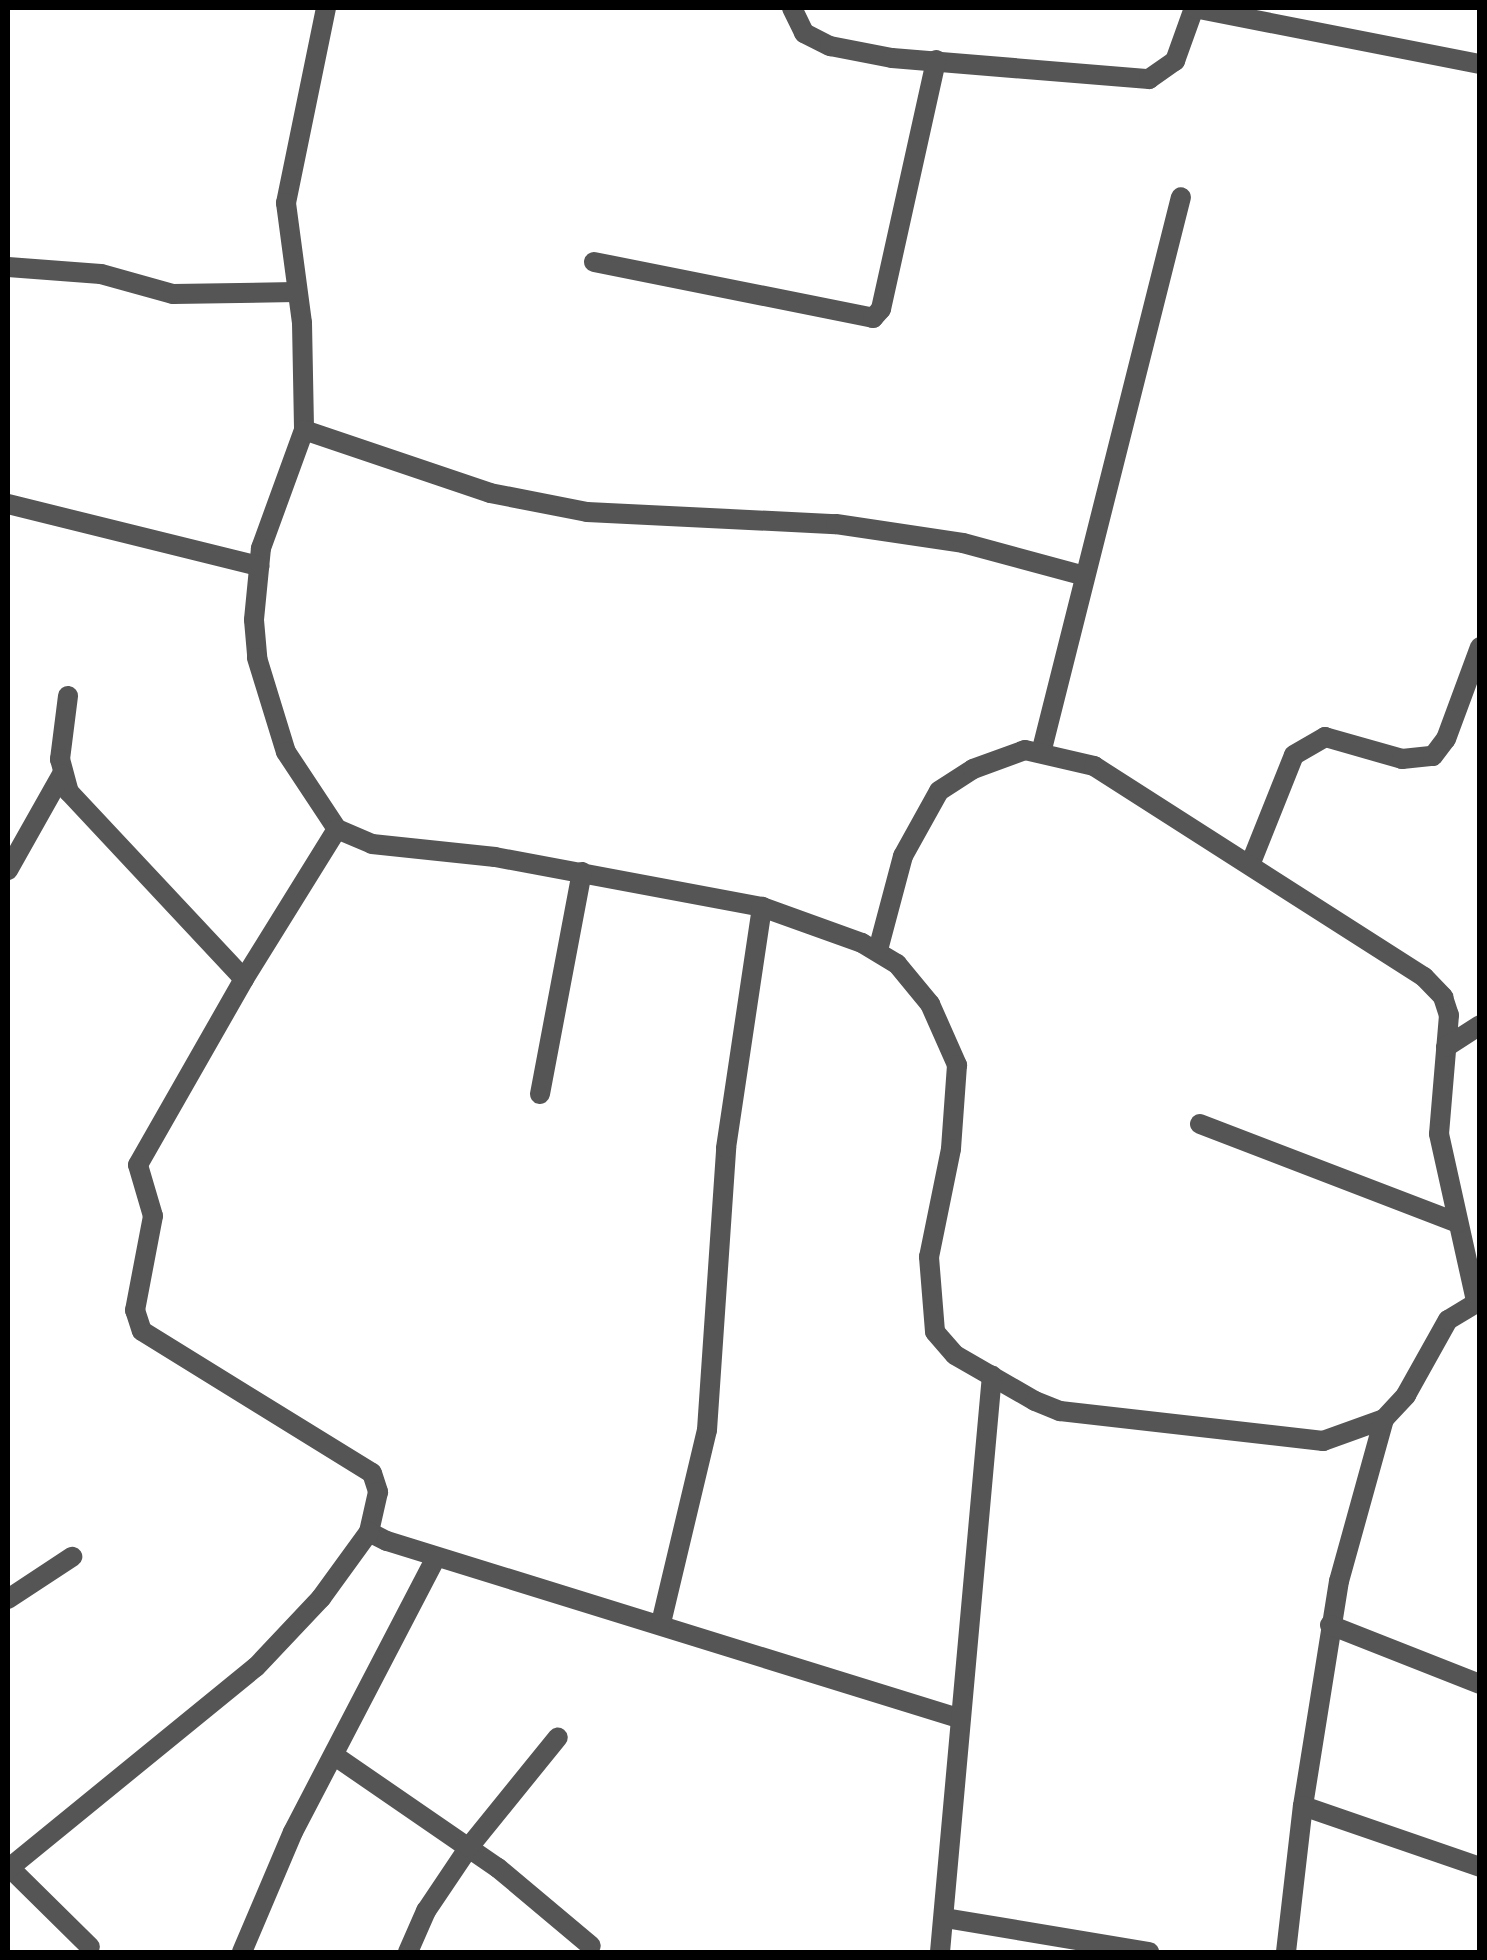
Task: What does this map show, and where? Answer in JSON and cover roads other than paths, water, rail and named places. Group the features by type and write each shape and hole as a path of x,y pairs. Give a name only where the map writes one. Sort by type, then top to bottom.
{"street":[{"path":"326,8 286,204 304,430 259,566 254,620 268,698 286,752 337,829 372,844 582,872 762,908 878,950 930,1004 957,1065 952,1150 929,1257 931,1320 941,1344 1060,1411 1284,1440 1323,1441 1384,1420"},
{"path":"792,8 804,33 830,46 936,60 1149,79 1174,61 1194,8 1480,64"},
{"path":"594,262 873,318 881,309 936,60"},
{"path":"1042,749 1082,575 1182,197"},
{"path":"8,266 101,274 173,294 296,292"},
{"path":"304,430 490,493 587,512 836,524 964,543 1082,575"},
{"path":"8,504 259,566"},
{"path":"1250,865 1294,755 1325,737 1402,758 1433,756 1446,740 1480,647"},
{"path":"8,870 62,774 68,696"},
{"path":"878,950 903,856 938,791 1000,756 1042,749 1094,766 1424,977 1447,1005 1439,1134 1478,1301 1456,1310 1439,1331 1406,1395 1384,1420 1330,1625 1302,1806 1286,1952"},
{"path":"62,774 78,804 244,979"},
{"path":"90,1946 8,1868 256,1667 321,1598 370,1532 378,1492 372,1474 150,1338 136,1322 153,1232 138,1165 244,979 337,829"},
{"path":"540,1094 582,872"},
{"path":"661,1623 708,1430 726,1148 762,908"},
{"path":"1446,1047 1480,1025"},
{"path":"1200,1124 1458,1223"},
{"path":"940,1952 946,1918 958,1718 992,1375"},
{"path":"370,1532 436,1557 661,1623 958,1718"},
{"path":"8,1599 72,1557"},
{"path":"242,1952 293,1832 436,1557"},
{"path":"1330,1625 1480,1684"},
{"path":"408,1952 426,1911 469,1847 558,1736"},
{"path":"335,1756 469,1847 590,1946"},
{"path":"1302,1806 1480,1868"},
{"path":"946,1918 1149,1952"}]}
